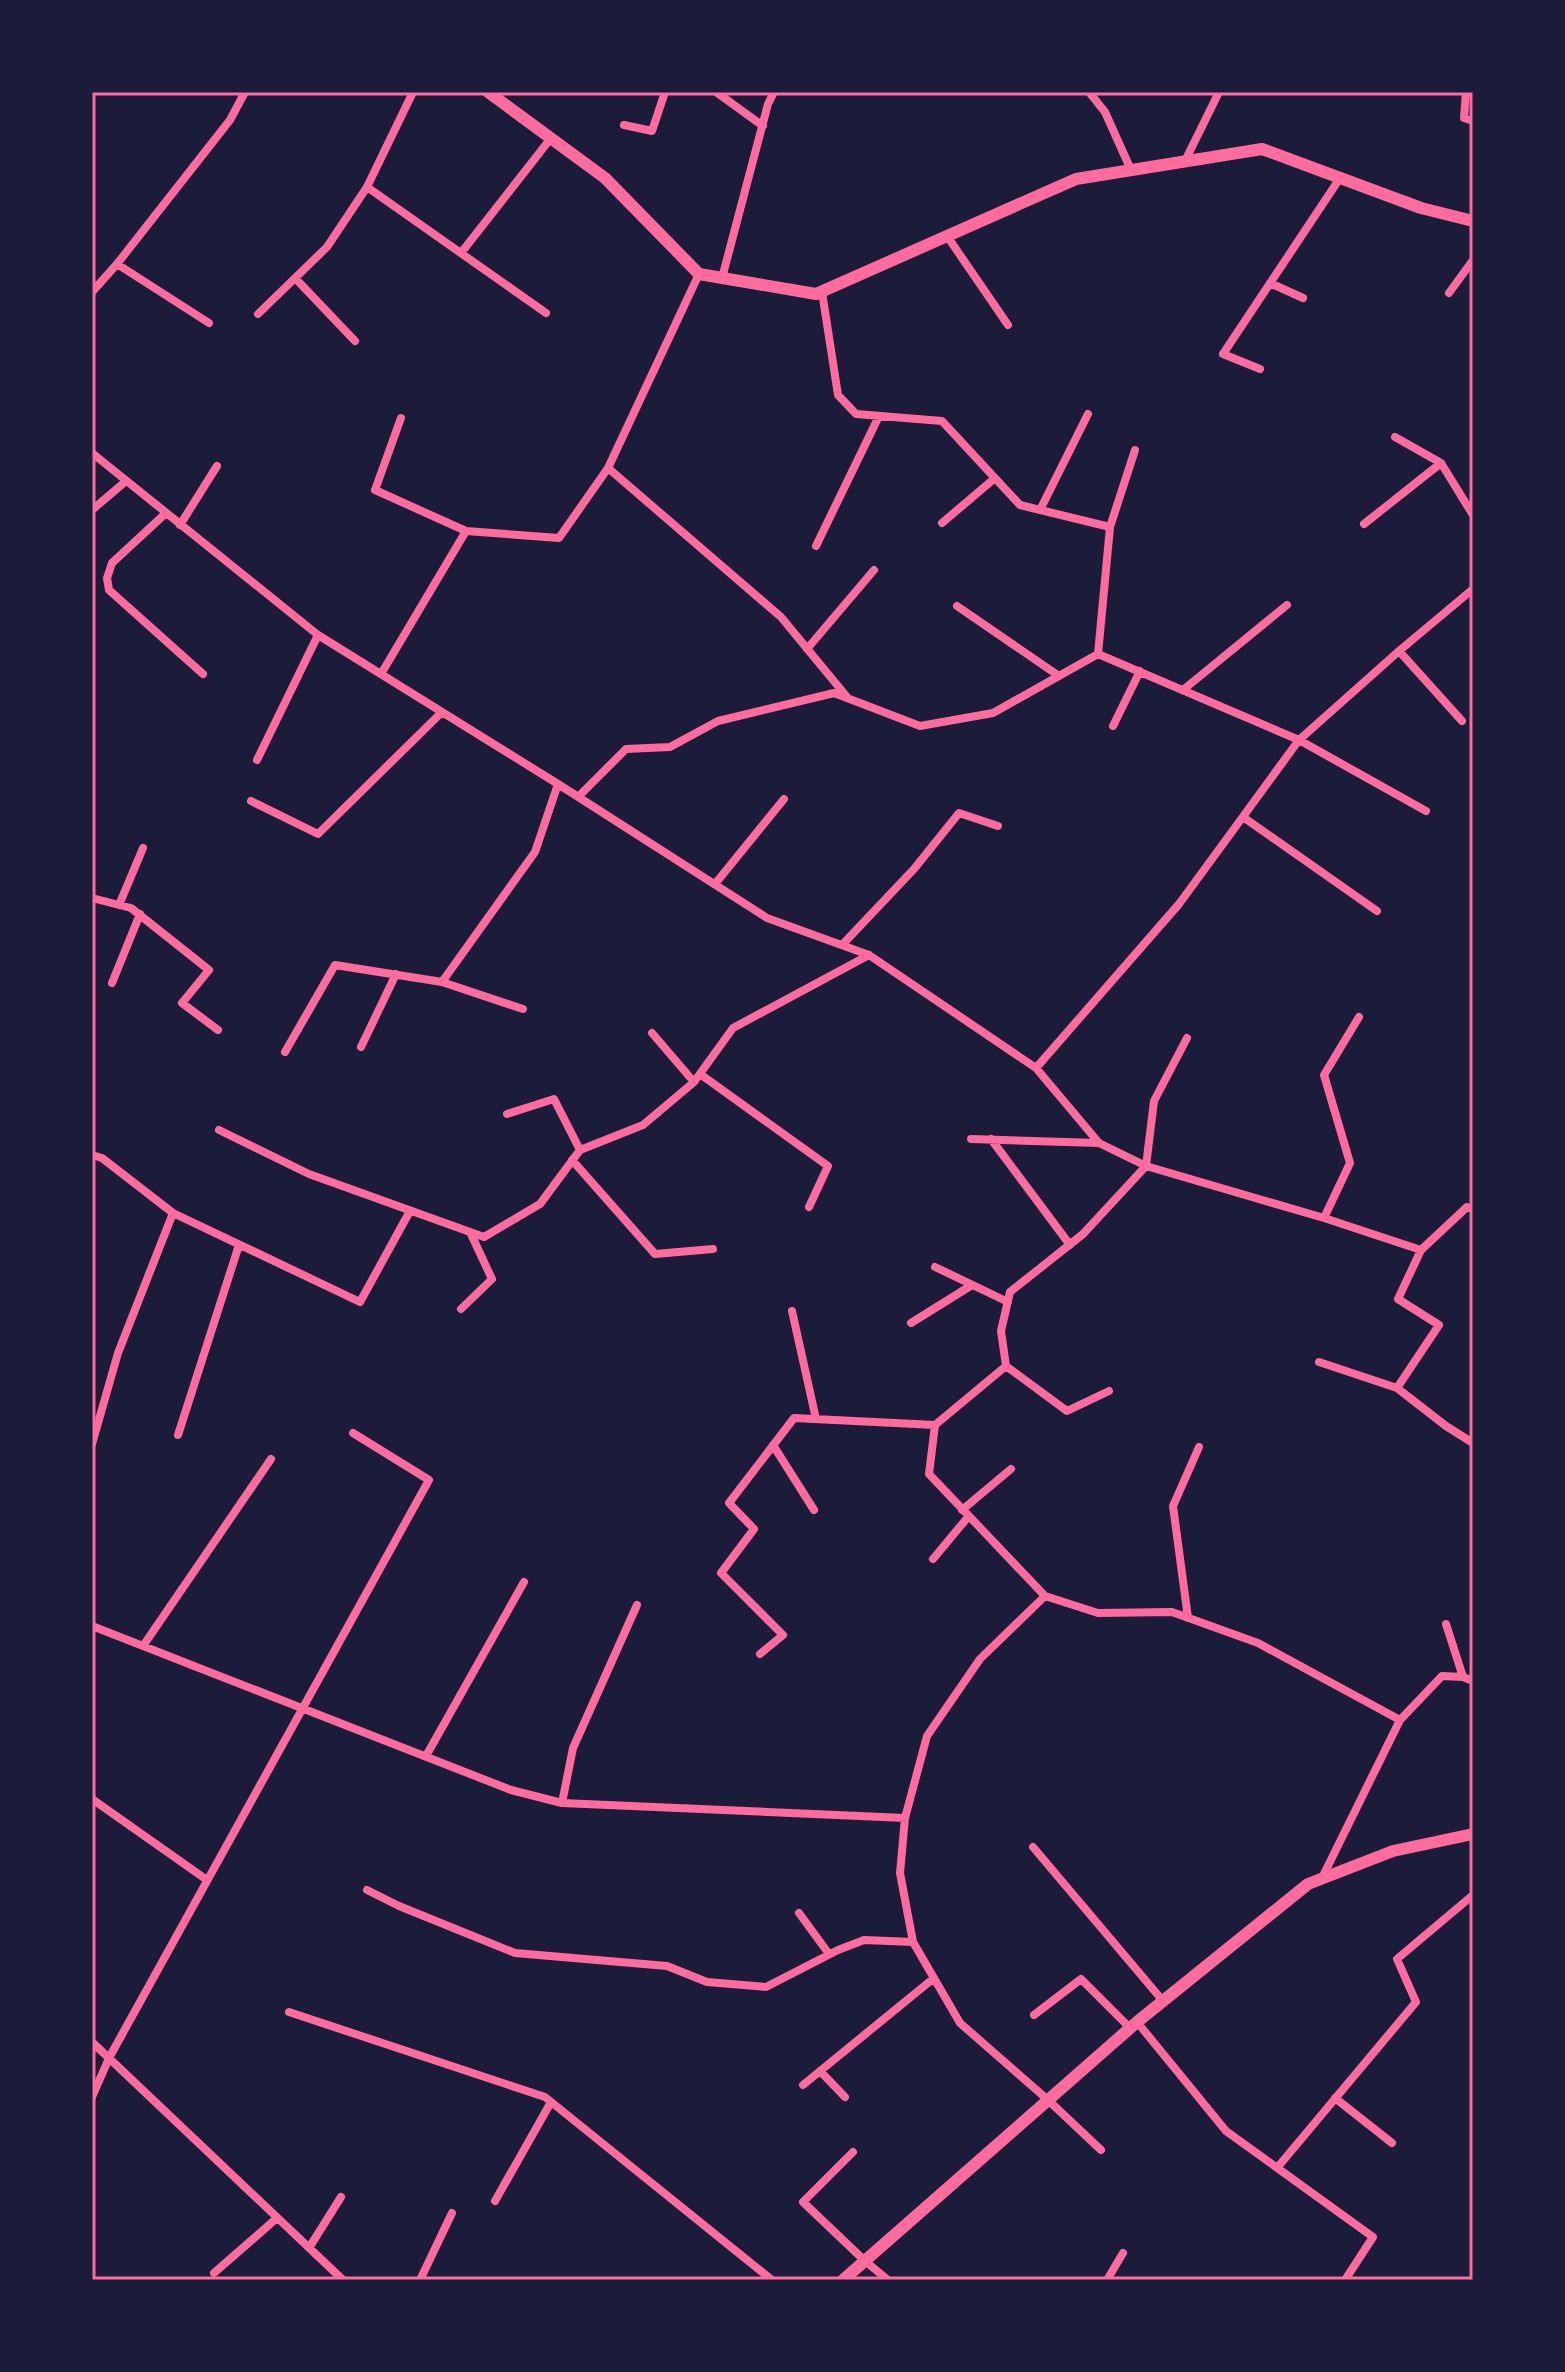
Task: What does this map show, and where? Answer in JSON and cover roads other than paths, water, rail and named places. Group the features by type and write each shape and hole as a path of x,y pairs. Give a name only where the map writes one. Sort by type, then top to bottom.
{"main road":[{"path":"488,92 605,178 699,274 816,294 1076,179 1262,149 1421,208 1473,221"},
{"path":"843,2280 1133,2025 1308,1884 1393,1851 1473,1834"}],"street":[{"path":"92,292 230,120 245,92"},
{"path":"258,314 327,247 367,187 413,92"},
{"path":"624,125 652,131 665,92"},
{"path":"716,92 763,126"},
{"path":"722,278 768,104 774,92"},
{"path":"1089,92 1105,112 1131,170"},
{"path":"1185,161 1219,92"},
{"path":"1466,92 1464,118 1473,121"},
{"path":"461,253 551,138"},
{"path":"1260,369 1223,354 1340,178"},
{"path":"367,187 546,313"},
{"path":"947,236 1008,325"},
{"path":"1449,293 1473,260"},
{"path":"117,264 209,323"},
{"path":"401,418 375,490 466,531 559,538 608,468 699,274"},
{"path":"295,278 355,341"},
{"path":"1270,283 1303,298"},
{"path":"822,292 838,395 856,414 942,421 1020,505 1110,527"},
{"path":"1040,510 1088,414"},
{"path":"816,546 879,416"},
{"path":"1395,437 1441,463 1473,515"},
{"path":"1098,654 1110,527 1135,450"},
{"path":"92,454 318,635 767,918 869,955 1036,1068 1099,1143 1146,1166 1421,1250"},
{"path":"1364,524 1441,463"},
{"path":"180,525 217,466"},
{"path":"608,468 781,617 848,698"},
{"path":"942,523 995,478"},
{"path":"92,510 126,481"},
{"path":"166,513 112,563 107,578 109,590 203,674"},
{"path":"381,674 466,531"},
{"path":"807,649 874,570"},
{"path":"1036,1068 1179,904 1299,740 1473,589"},
{"path":"1183,690 1287,605"},
{"path":"957,606 1059,676"},
{"path":"257,760 318,635"},
{"path":"1399,651 1462,721"},
{"path":"1098,654 1299,740 1426,811"},
{"path":"578,797 626,749 670,747 718,721 834,693 920,726 993,713 1098,654"},
{"path":"1113,726 1140,671"},
{"path":"251,801 318,834 442,712"},
{"path":"442,982 535,852 558,784"},
{"path":"715,884 784,799"},
{"path":"842,945 914,869 959,813 998,826"},
{"path":"1243,817 1377,911"},
{"path":"119,905 143,848"},
{"path":"92,898 131,908 209,970 182,1003 218,1030"},
{"path":"112,983 140,914"},
{"path":"219,1130 309,1174 484,1237 540,1204 580,1150 643,1125 697,1078 733,1028 869,955"},
{"path":"285,1052 335,965 442,982 523,1009"},
{"path":"361,1047 396,974"},
{"path":"1324,1218 1350,1163 1324,1075 1359,1017"},
{"path":"652,1033 697,1078 828,1166 809,1207"},
{"path":"1109,1391 1067,1411 1006,1366 1001,1331 1010,1292 1083,1234 1146,1166 1154,1101 1187,1038"},
{"path":"507,1114 554,1099 580,1150"},
{"path":"971,1139 1099,1143"},
{"path":"991,1139 1070,1245"},
{"path":"92,1155 102,1158 173,1213 360,1302 410,1211"},
{"path":"572,1160 655,1254 713,1249"},
{"path":"1397,1388 1439,1325 1398,1299 1421,1250 1467,1207 1473,1209"},
{"path":"92,1444 118,1353 173,1213"},
{"path":"461,1309 492,1279 471,1234"},
{"path":"178,1435 239,1245"},
{"path":"935,1267 1008,1302"},
{"path":"911,1323 972,1285"},
{"path":"792,1311 816,1419"},
{"path":"1319,1362 1397,1388 1473,1443"},
{"path":"760,1654 783,1635 721,1573 754,1529 729,1503 794,1418 935,1425 1006,1366"},
{"path":"935,1425 929,1474 1045,1596 1098,1613 1172,1612 1258,1643 1400,1720"},
{"path":"92,2097 109,2058 429,1480 353,1433"},
{"path":"773,1445 814,1510"},
{"path":"1188,1618 1173,1506 1199,1447"},
{"path":"143,1646 271,1459"},
{"path":"933,1559 965,1513 1011,1469"},
{"path":"426,1756 524,1582"},
{"path":"1045,1596 980,1659 927,1736 905,1818 900,1873 913,1942 960,2023 1101,2150"},
{"path":"562,1803 573,1748 637,1605"},
{"path":"1446,1624 1463,1677"},
{"path":"92,1626 511,1790 562,1803 905,1818"},
{"path":"1322,1879 1400,1720 1442,1676 1473,1681"},
{"path":"92,1799 207,1880"},
{"path":"1033,1847 1163,2001"},
{"path":"367,1890 515,1953 667,1966 707,1982 766,1987 829,1954 864,1940 913,1942"},
{"path":"1277,2168 1416,2002 1397,1959 1473,1895"},
{"path":"799,1913 829,1954"},
{"path":"803,2085 934,1978"},
{"path":"1034,2015 1081,1979 1133,2025 1226,2131 1373,2237 1345,2280"},
{"path":"289,2012 545,2097 772,2280"},
{"path":"92,2042 343,2280"},
{"path":"820,2071 845,2097"},
{"path":"1335,2098 1392,2143"},
{"path":"495,2201 551,2102"},
{"path":"853,2152 803,2202 888,2280"},
{"path":"309,2248 341,2197"},
{"path":"420,2280 452,2213"},
{"path":"214,2273 277,2218"},
{"path":"1107,2280 1123,2253"}]}
